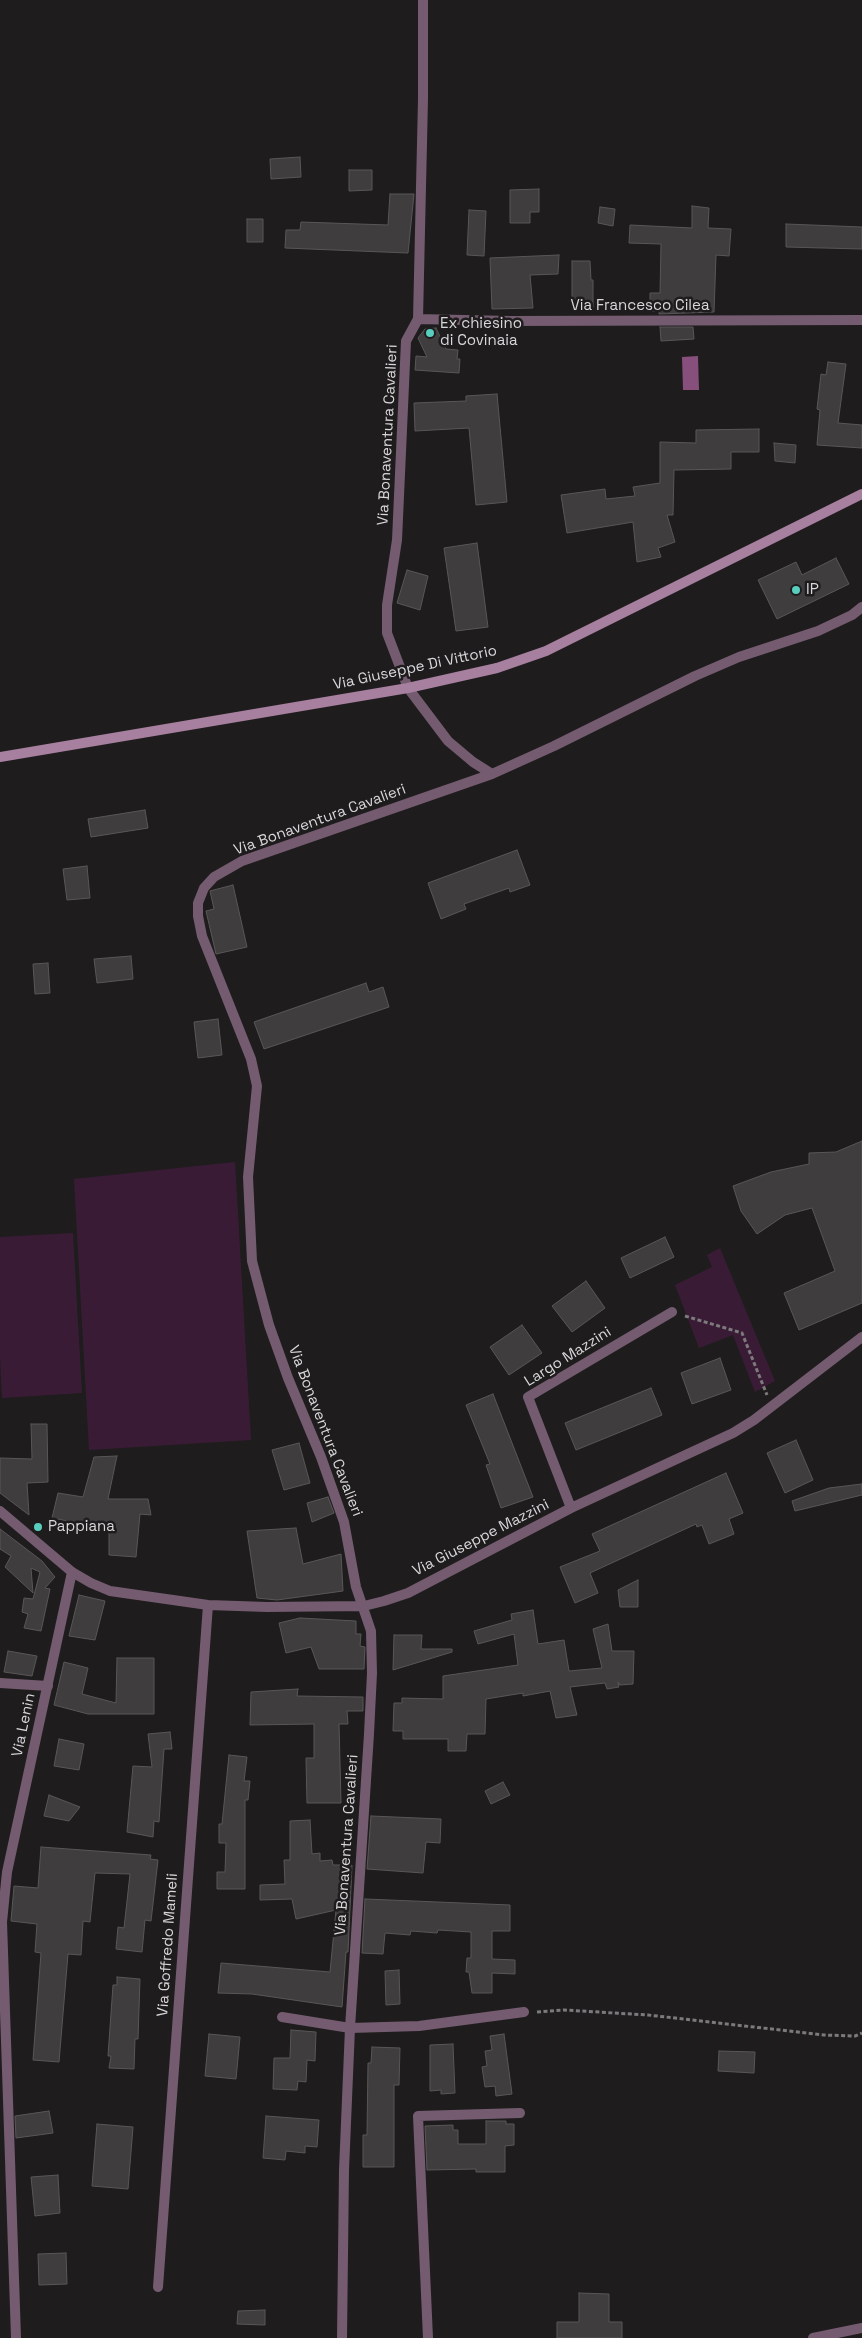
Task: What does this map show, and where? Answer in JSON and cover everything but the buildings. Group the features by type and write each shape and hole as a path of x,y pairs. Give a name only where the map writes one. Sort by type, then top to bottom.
{"main road":[{"name":"Via Giuseppe Di Vittorio","path":"0,757 408,688 497,668 546,651 862,494"}],"street":[{"name":"Via Bonaventura Cavalieri","path":"423,0 423,99 418,318 406,341 397,540 387,605 387,632 408,688 448,741 473,762 492,774"},
{"name":"Via Francesco Cilea","path":"418,318 510,322 862,320"},
{"name":"Via Bonaventura Cavalieri","path":"342,2338 344,2170 350,2028 372,1673 371,1631 356,1587 344,1522 322,1457 288,1378 269,1325 252,1261 248,1177 257,1086 248,1050 202,936 198,916 198,903 204,888 214,877 242,861 492,774 554,746 695,676 738,657 818,632 852,615 862,607"},
{"name":"Largo Mazzini","path":"571,1508 528,1397 672,1312"},
{"name":"Via Giuseppe Mazzini","path":"72,1572 91,1583 110,1590 208,1605 267,1608 364,1606 408,1593 571,1508 733,1432 772,1406 862,1337"},
{"path":"0,1511 72,1572"},
{"name":"Via Lenin","path":"16,2338 3,2104 1,1922 7,1872 72,1572"},
{"name":"Via Goffredo Mameli","path":"158,2287 208,1605"},
{"path":"0,1683 48,1686"},
{"path":"282,2017 350,2028 419,2026 524,2012"},
{"path":"428,2338 418,2116 520,2113"},
{"path":"813,2338 862,2328"}],"path":[{"path":"672,1312 742,1333 772,1406"},
{"path":"524,2012 564,2010 648,2015 824,2035 855,2036 862,2033"}],"shaded area":[{"path":"698,356 699,390 683,390 682,357"},
{"path":"235,1162 251,1440 89,1450 74,1179"},
{"path":"73,1233 82,1393 2,1398 0,1237"},
{"path":"720,1248 775,1381 755,1392 733,1335 699,1348 675,1285 712,1267 707,1255"}],"place":[{"name":"Ex chiesino di Covinaia","path":"430,333"},
{"name":"IP","path":"796,590"},
{"name":"Pappiana","path":"38,1527"}]}
